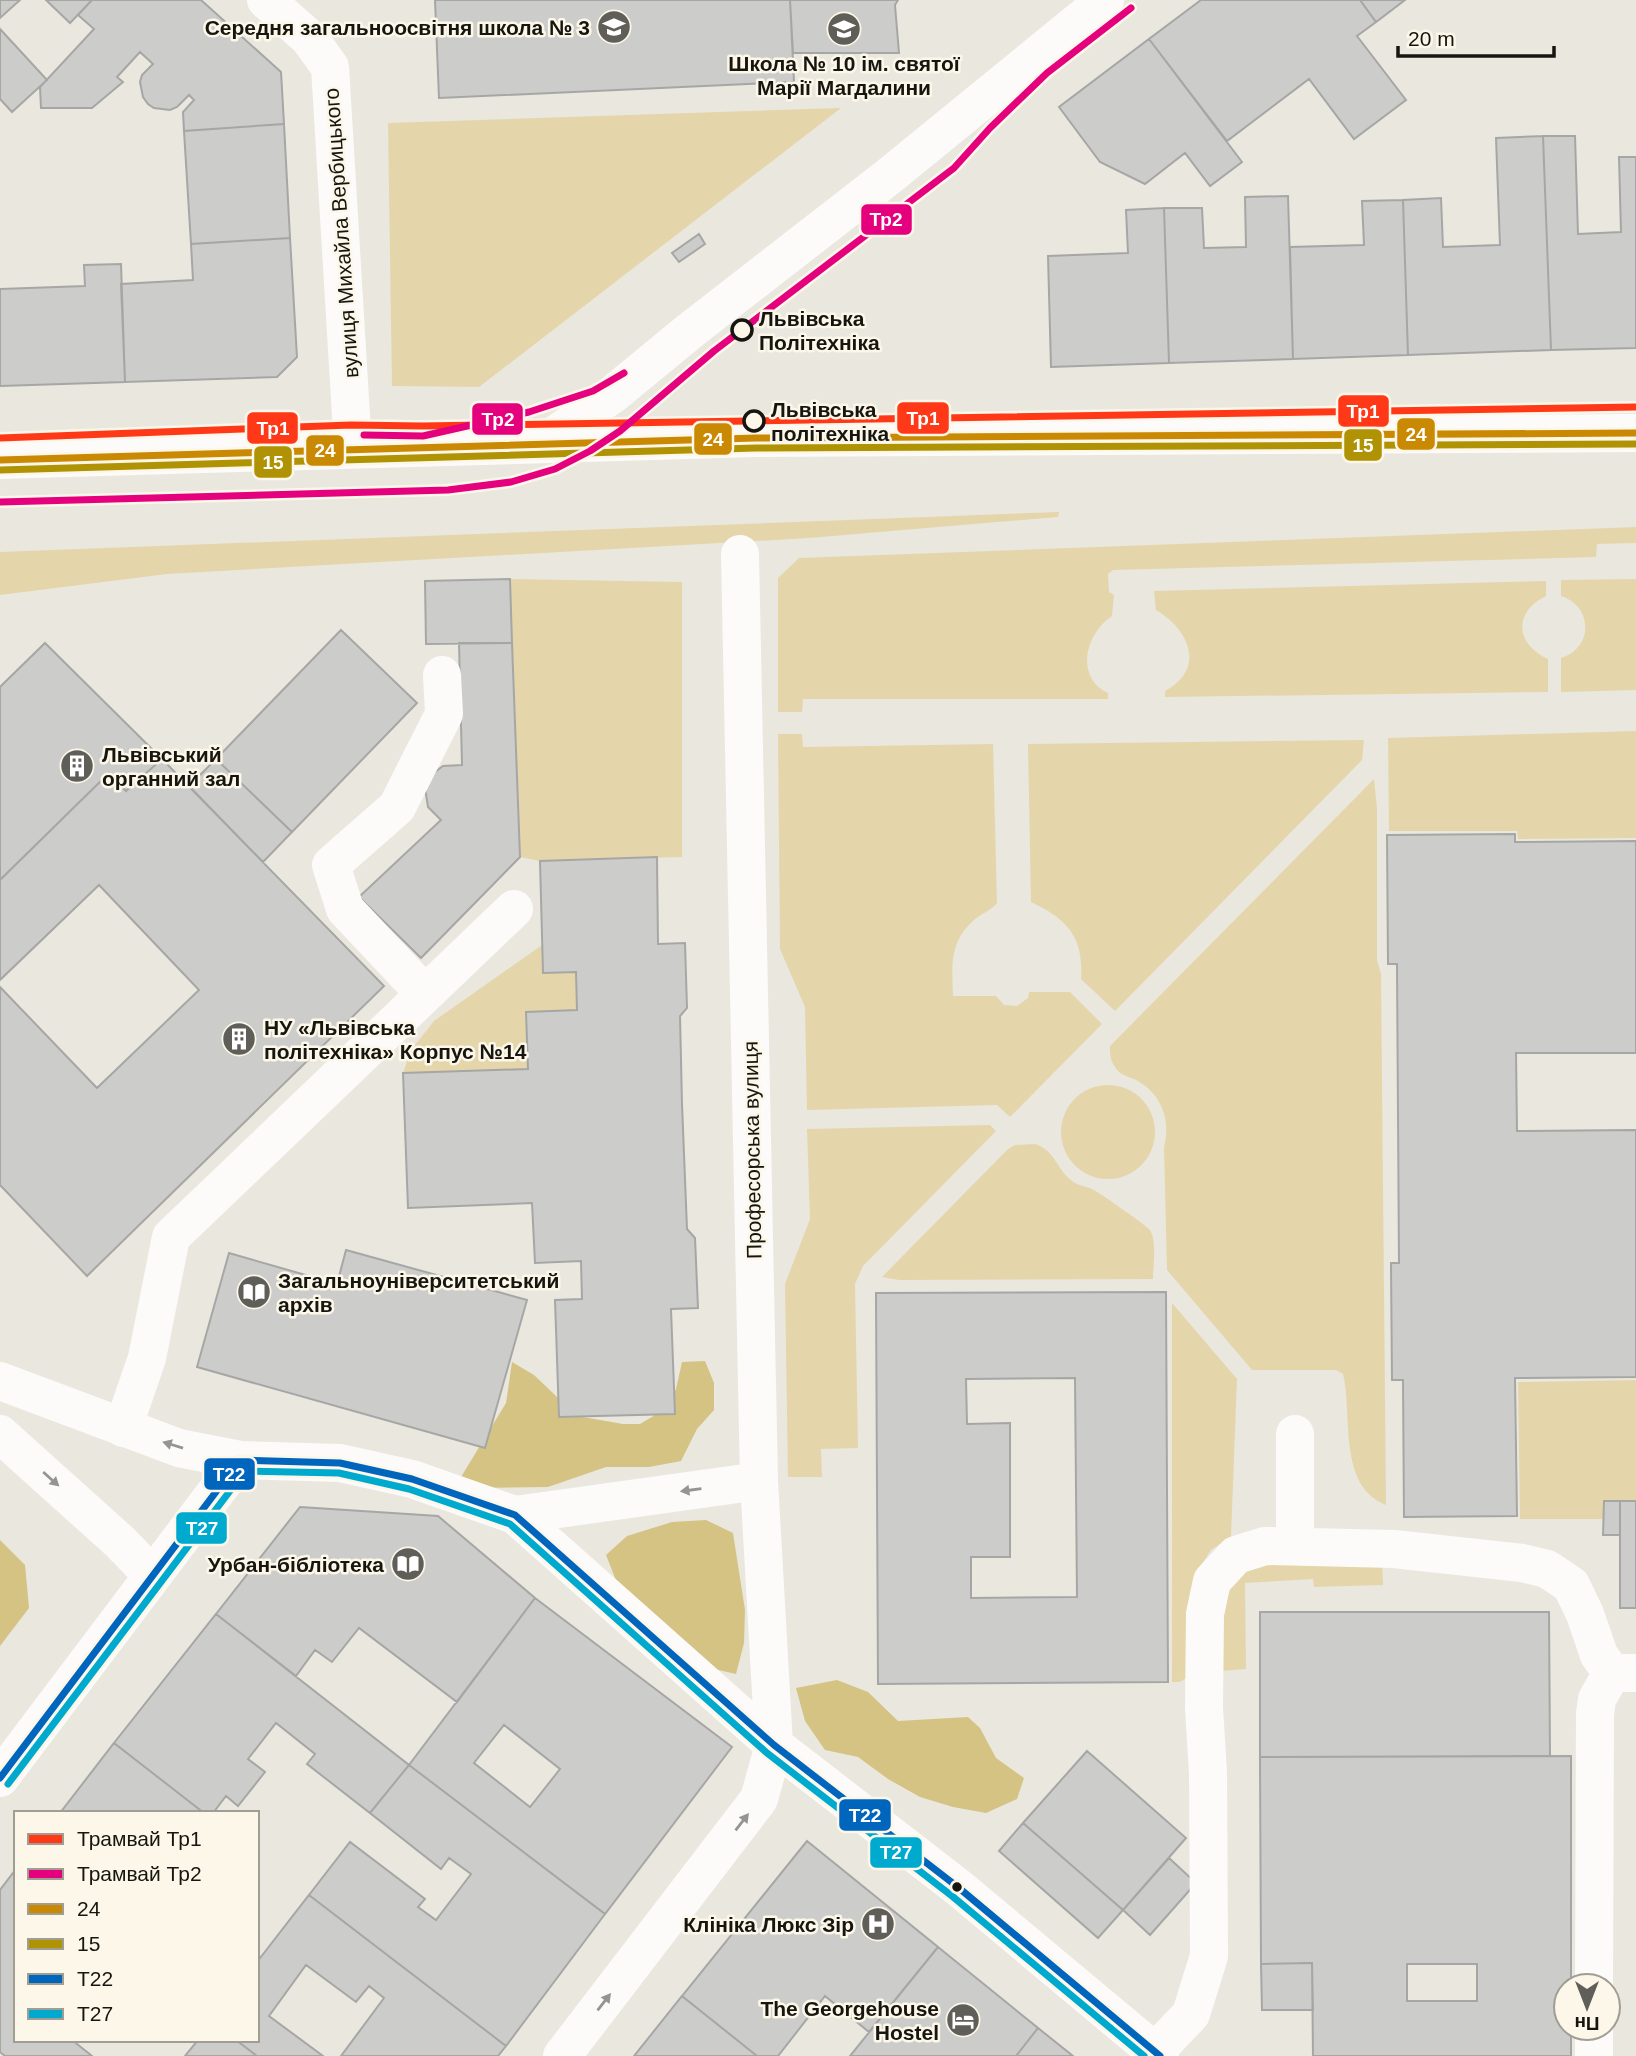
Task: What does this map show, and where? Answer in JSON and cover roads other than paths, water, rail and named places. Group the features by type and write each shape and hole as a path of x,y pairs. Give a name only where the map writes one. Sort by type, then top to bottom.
{"street":[{"name":"вулиця Михайла Вербицького","path":"266,0 309,38 330,67 354,449"},
{"path":"543,443 612,395 888,177 1066,11 1105,0"},
{"path":"0,460 756,438 1636,433"},
{"name":"Професорська вулиця","path":"562,2056 759,1800 774,1745 759,1480 740,554"},
{"path":"425,994 345,909 331,865 397,807 444,714 442,676"},
{"path":"122,1428 147,1358 171,1237 514,909"},
{"path":"0,1381 179,1448 240,1460 340,1463 412,1479 516,1515 774,1745 959,1888 1158,2054 1191,2014 1209,1956 1208,1773 1204,1695 1205,1614 1212,1581 1236,1555 1265,1546 1394,1549 1522,1563 1547,1569 1571,1585 1586,1614 1600,1655 1624,1673 1597,1699 1595,1714 1594,1972"},
{"path":"0,1434 120,1542 152,1575"},
{"path":"1295,1434 1295,1546"},
{"path":"0,1778 240,1460"},
{"path":"516,1515 759,1480"}],"tram line":[{"name":"Тр2","path":"0,502 448,490 511,482 555,469 590,451 620,431 714,351 954,168 990,128 1047,73 1131,8"},
{"name":"Тр2","path":"364,435 423,436 529,412 593,391 624,373"},
{"name":"Тр1","path":"0,438 351,425 1636,407"}],"place":[{"name":"Середня загальноосвітня школа № 3","path":"614,27"},
{"name":"Школа № 10 ім. святої Марії Магдалини","path":"844,29"},
{"name":"Львівська Політехніка","path":"742,330"},
{"name":"Львівська політехніка","path":"754,421"},
{"name":"Львівський органний зал","path":"77,766"},
{"name":"НУ «Львівська політехніка» Корпус №14","path":"239,1039"},
{"name":"Загальноуніверситетський архів","path":"254,1292"},
{"name":"Урбан-бібліотека","path":"408,1564"},
{"name":"Клініка Люкс Зір","path":"878,1924"},
{"name":"The Georgehouse Hostel","path":"963,2020"}]}
